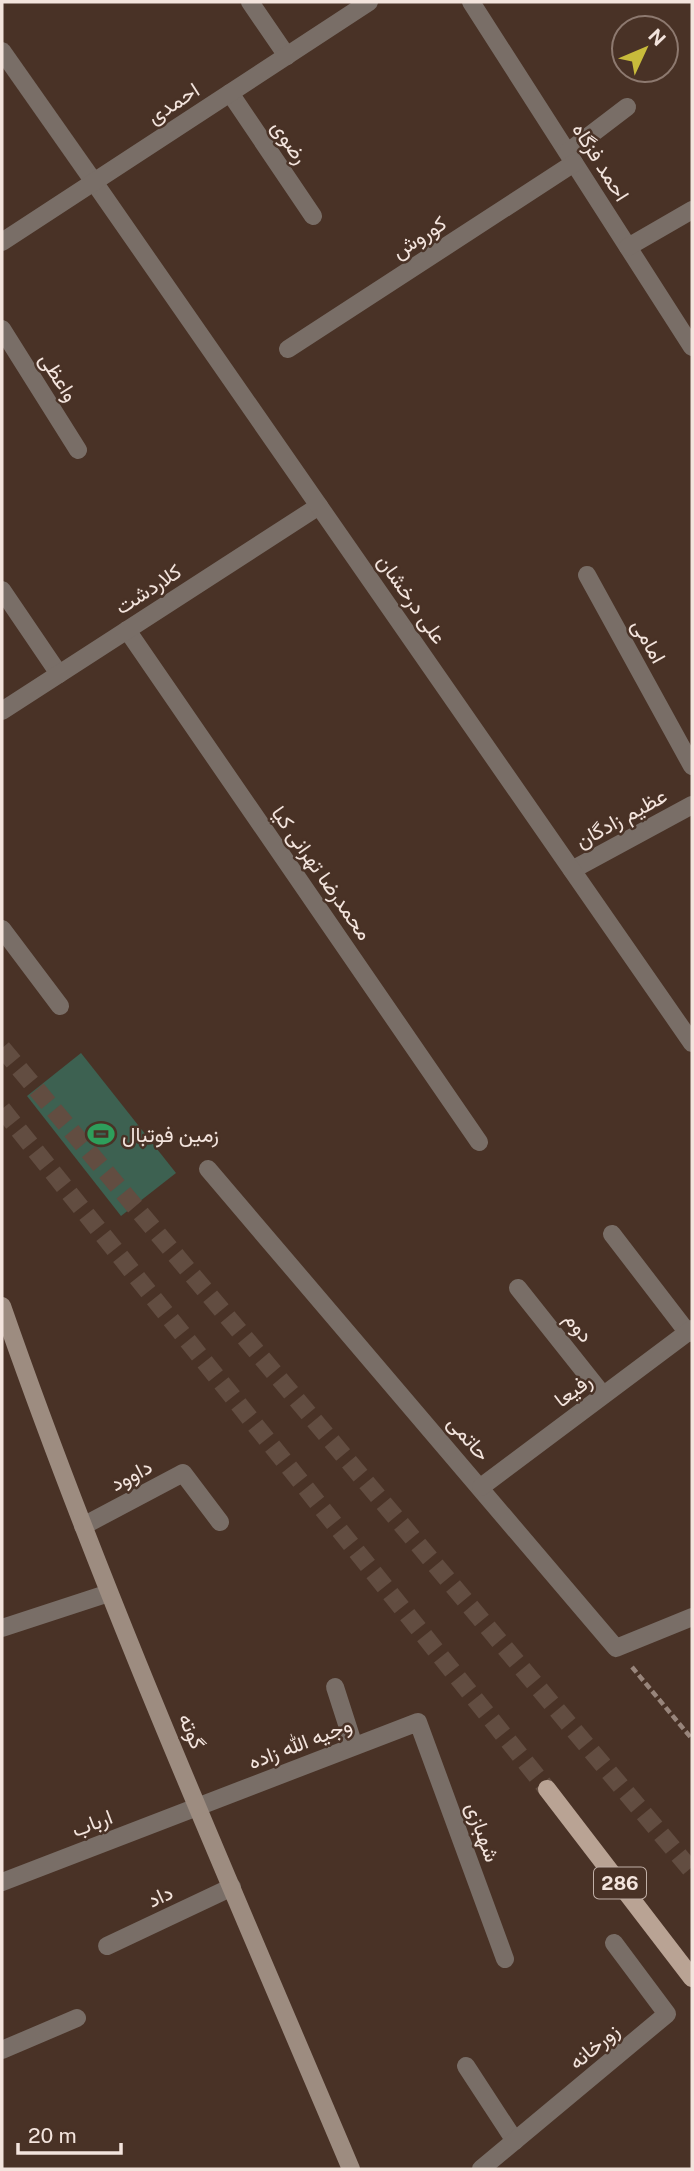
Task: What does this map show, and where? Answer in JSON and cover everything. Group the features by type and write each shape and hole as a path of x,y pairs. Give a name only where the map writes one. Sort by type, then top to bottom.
{"main road":[{"name":"گوته","path":"2,1306 109,1593 351,2169"},
{"name":"286","path":"547,1789 692,1978"}],"street":[{"path":"250,2 286,56"},
{"name":"احمدی","path":"2,242 369,2"},
{"name":"احمد فزگاه","path":"471,2 692,346"},
{"name":"علی درخشان","path":"5,64 94,182 692,1043"},
{"name":"رضوی","path":"230,93 313,216"},
{"name":"کوروش","path":"288,349 571,158 627,107"},
{"path":"628,247 692,210"},
{"name":"واعظی","path":"2,329 78,450"},
{"name":"کلاردشت","path":"2,710 319,506"},
{"name":"امامی","path":"587,575 692,766"},
{"path":"2,590 59,674"},
{"name":"محمدرضا تهرانی کیا","path":"127,630 479,1142"},
{"name":"عظیم زادگان","path":"572,870 692,805"},
{"path":"2,929 60,1006"},
{"name":"حاتمی","path":"208,1169 616,1648"},
{"path":"612,1234 690,1331"},
{"name":"دوم","path":"518,1288 604,1395"},
{"name":"رفیعا","path":"481,1487 690,1331"},
{"name":"داوود","path":"83,1526 183,1474 220,1522"},
{"path":"2,1628 109,1593"},
{"path":"616,1648 692,1617"},
{"path":"335,1687 354,1746"},
{"name":"وجیه الله زاده","path":"198,1805 418,1722"},
{"name":"شهبازی","path":"418,1722 505,1959"},
{"name":"ارباب","path":"2,1882 198,1805"},
{"name":"داد","path":"107,1946 232,1887"},
{"name":"زورخانه","path":"481,2169 667,2014 614,1942"},
{"path":"2,2050 77,2018"},
{"path":"466,2066 515,2141"}],"path":[{"path":"616,1648 692,1739"}],"green space":[{"name":"زمین فوتبال","path":"81,1053 176,1173 121,1216 27,1096"}],"tunnel":[{"path":"2,1048 692,1871"},
{"path":"2,1109 547,1789"}],"place":[{"name":"زمین فوتبال","path":"101,1134"}]}
